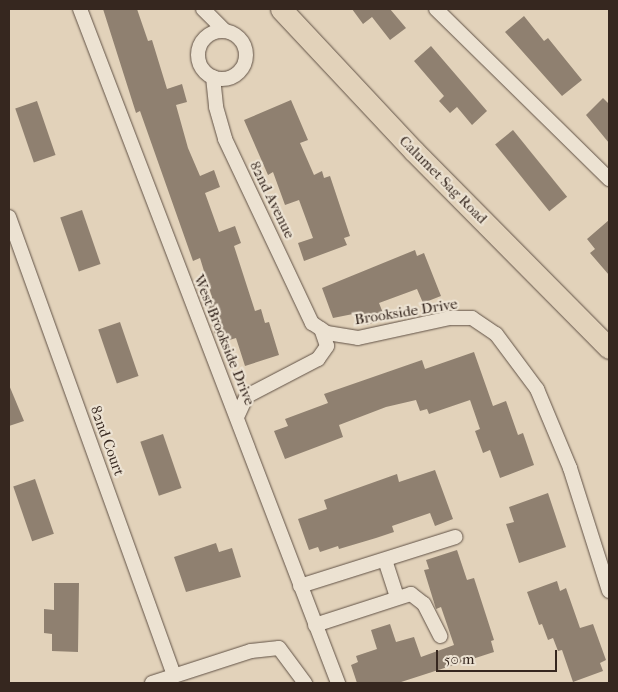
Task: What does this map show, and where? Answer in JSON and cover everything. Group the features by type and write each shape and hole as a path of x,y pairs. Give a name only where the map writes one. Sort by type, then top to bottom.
{"main road":[{"name":"Calumet Sag Road","path":"281,9 414,151 609,348"}],"street":[{"name":"West Brookside Drive","path":"80,9 338,683"},
{"path":"203,9 225,31 240,39 246,56 240,71 231,78 213,77 201,66 198,55 206,37 225,31"},
{"path":"436,9 609,179"},
{"name":"82nd Avenue","path":"213,77 216,107 225,139 312,323 321,330"},
{"name":"82nd Court","path":"9,217 174,675"},
{"name":"Brookside Drive","path":"321,330 327,333 358,338 450,318 472,318 496,334 537,389 570,468 609,591"},
{"path":"237,417 247,396 318,359 327,346 321,330"},
{"path":"300,586 455,537"},
{"path":"385,560 397,597"},
{"path":"315,624 411,594 424,604 440,636"},
{"path":"152,683 251,651 279,648 305,683"}],"building":[{"path":"103,9 137,9 148,41 152,40 167,89 182,84 187,102 176,105 188,148 200,176 214,170 220,187 205,193 219,232 235,226 241,243 234,246 255,311 261,309 265,323 269,322 279,355 245,366 236,338 223,342 221,335 216,337 206,307 214,304 200,258 193,261 140,111 136,113"},
{"path":"352,9 390,9 406,28 390,40 372,17 363,24"},
{"path":"524,16 544,41 548,38 582,80 562,96 505,32"},
{"path":"431,46 487,111 472,125 457,107 450,113 439,101 444,96 414,61"},
{"path":"603,98 609,104 609,143 586,115"},
{"path":"291,100 308,140 300,143 314,175 322,171 324,178 330,176 350,236 344,238 347,245 304,261 298,243 313,238 299,200 285,205 273,172 268,175 244,120"},
{"path":"37,101 56,155 34,162 15,108"},
{"path":"513,130 567,197 549,211 495,144"},
{"path":"82,210 101,264 79,271 60,217"},
{"path":"609,220 609,275 590,253 595,249 587,239"},
{"path":"415,250 417,256 424,253 441,296 423,303 417,289 379,303 385,318 367,325 363,312 333,318 322,288"},
{"path":"120,322 139,376 117,383 98,329"},
{"path":"474,352 493,406 506,401 518,435 523,433 534,465 500,478 490,450 483,453 475,431 480,429 470,400 429,414 427,409 420,411 416,400 386,407 339,425 343,437 285,459 274,431 288,426 285,419 328,403 324,394 422,360 425,369"},
{"path":"9,385 24,421 9,426"},
{"path":"163,434 182,488 159,496 140,442"},
{"path":"435,470 453,519 435,526 430,513 392,526 394,532 376,538 339,549 338,546 320,552 318,547 309,550 298,519 327,509 324,500 397,474 399,482"},
{"path":"35,479 54,534 32,541 13,486"},
{"path":"548,493 566,547 519,563 506,524 514,522 509,507"},
{"path":"216,543 219,552 232,548 241,577 186,592 174,557"},
{"path":"457,550 467,580 474,578 494,640 491,641 494,652 398,683 357,683 351,665 358,662 356,656 377,649 371,630 390,624 396,642 414,637 421,657 454,645 441,607 436,609 424,570 429,569 426,560"},
{"path":"557,581 560,591 566,588 580,628 593,624 606,660 600,663 603,671 573,682 562,650 558,651 553,638 548,640 542,624 539,625 527,592"},
{"path":"54,583 79,583 78,652 52,651 52,634 44,633 44,609 54,610"}]}
